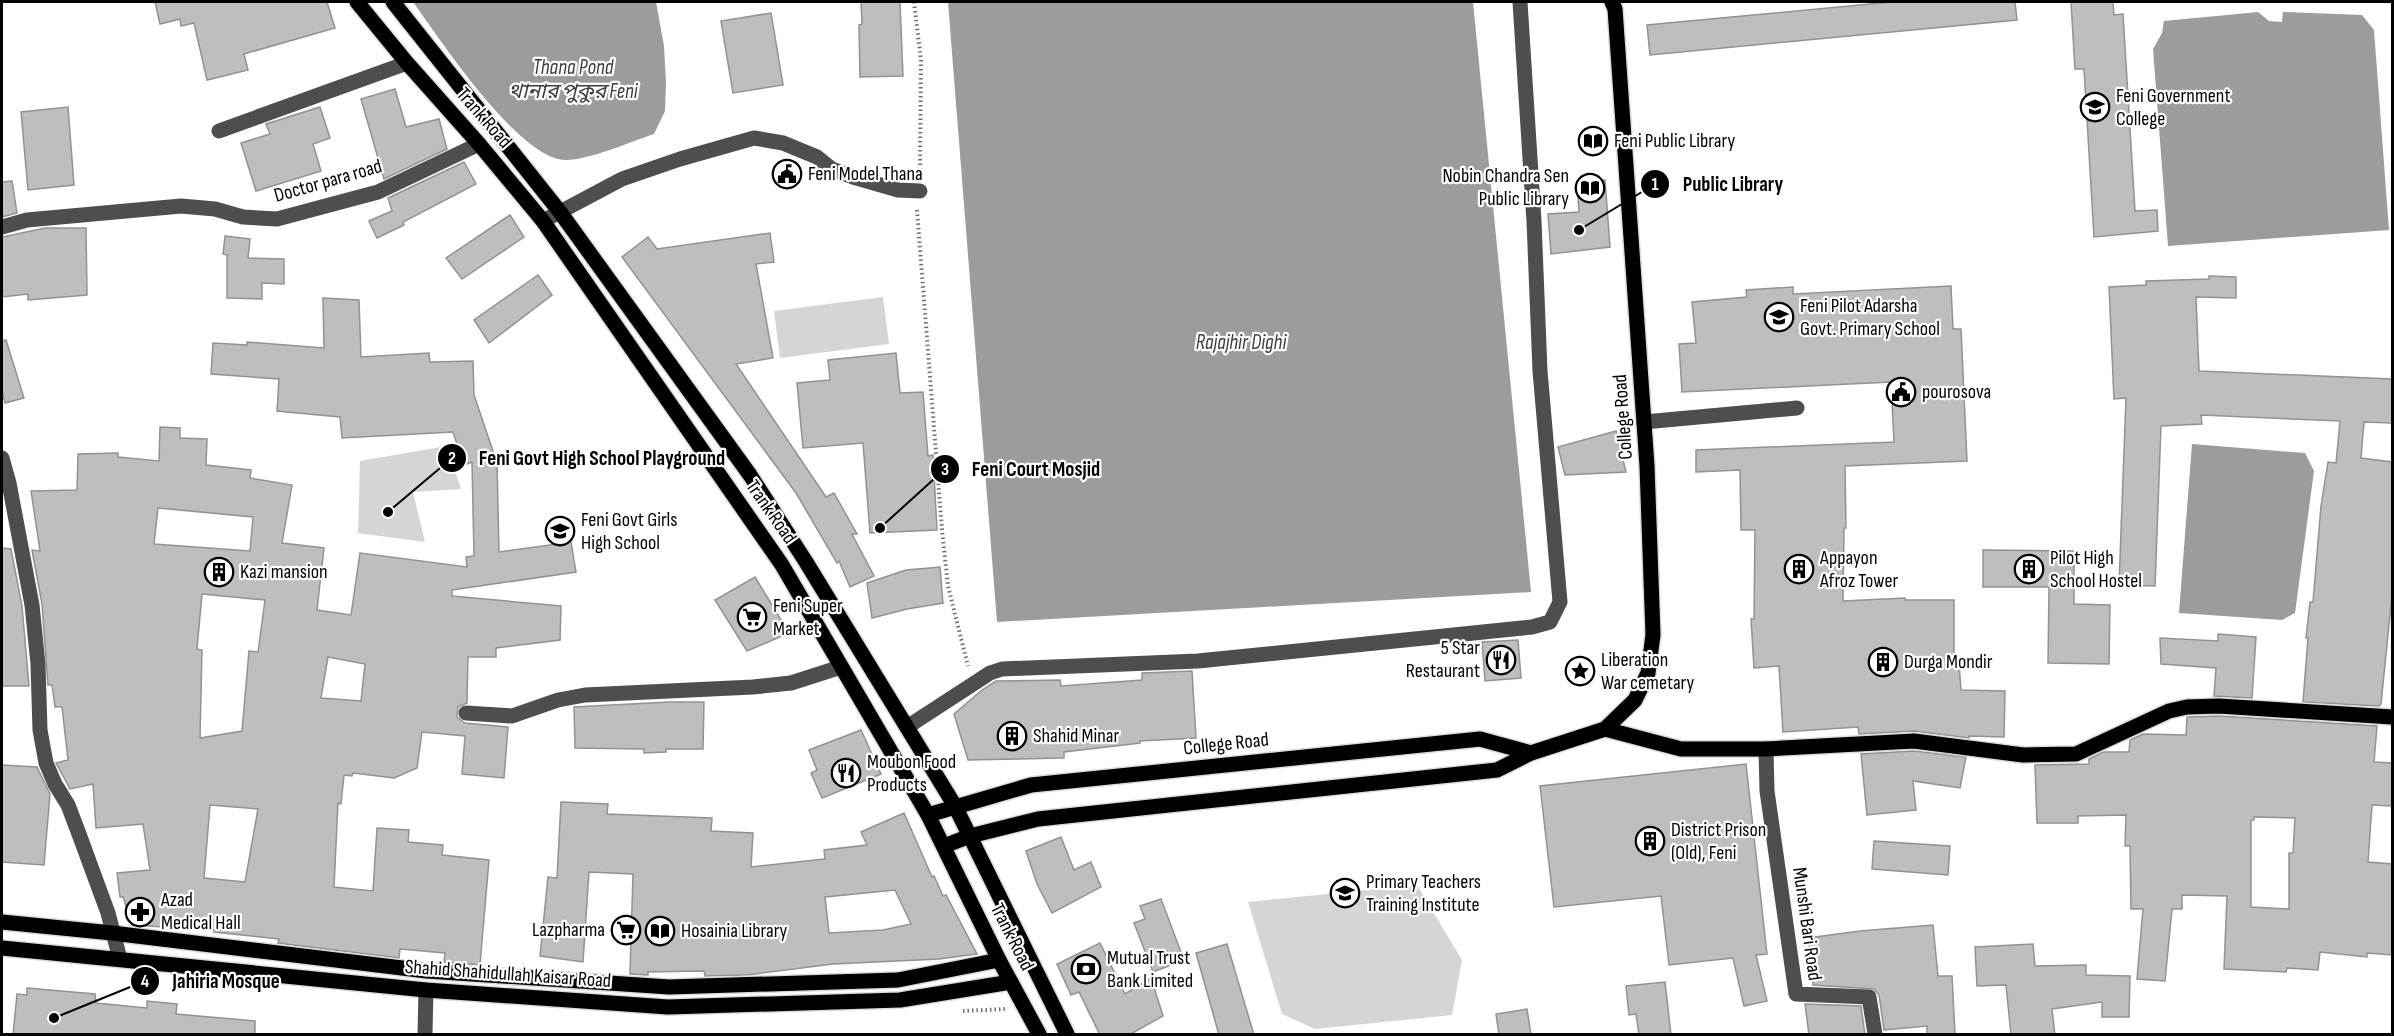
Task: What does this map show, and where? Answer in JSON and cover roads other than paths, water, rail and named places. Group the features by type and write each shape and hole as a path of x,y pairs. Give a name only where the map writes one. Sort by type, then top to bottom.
{"main road":[{"name":"Trank Road","path":"357,2 407,63 480,144 543,221 782,565 928,815 999,960 1039,1035"},
{"name":"Trank Road","path":"393,2 560,212 750,475 955,806 1067,1035"},
{"name":"College Road","path":"944,846 970,836 1038,819 1497,770 1531,753 1605,729 1635,700 1648,673 1653,635 1644,422 1615,4"},
{"path":"1605,729 1682,749 1766,749 1914,741 2023,755 2076,754 2169,711 2187,707 2219,706 2392,717"},
{"name":"College Road","path":"928,815 1031,785 1480,739 1531,753"},
{"name":"Shahid Shahidullah Kaisar Road","path":"2,922 427,971 669,987 898,980 999,960"},
{"name":"Shahid Shahidullah Kaisar Road","path":"2,948 426,990 694,1007 900,1000 1011,982"}],"street":[{"path":"907,727 990,673 1002,669 1198,661 1532,627 1550,622 1560,602 1540,371 1520,2"},
{"path":"219,131 407,63"},
{"path":"543,221 622,179 680,159 754,138 783,142 817,157 832,169 853,177 898,190 920,191"},
{"name":"Doctor para road","path":"2,227 27,220 181,206 215,209 243,218 277,219 378,192 480,144"},
{"path":"1644,422 1797,408"},
{"path":"2,458 9,483 32,605 38,663 40,730 46,763 75,824 108,913 120,959"},
{"path":"466,713 512,716 558,700 585,695 791,683 841,667"},
{"name":"Munshi Bari Road","path":"1766,749 1767,792 1796,994 1869,997 1875,1035"},
{"path":"425,1035 426,990"}],"water":[{"name":"Thana Pond থানার পুকুর Feni","path":"413,2 656,2 664,46 666,83 665,111 654,134 598,154 575,159 566,160 547,155 526,141 482,95"},
{"name":"Rajajhir Dighi","path":"948,2 1473,2 1531,592 997,622"},
{"path":"2258,12 2269,21 2282,22 2283,12 2362,15 2374,30 2389,230 2168,246 2153,49 2162,33 2164,21"},
{"path":"2192,444 2305,453 2314,471 2295,613 2282,620 2179,613"}],"place":[{"name":"Feni Government College","path":"2095,107"},
{"name":"Feni Public Library","path":"1593,141"},
{"name":"Feni Model Thana","path":"787,174"},
{"name":"Nobin Chandra Sen Public Library","path":"1590,188"},
{"name":"Public Library","path":"1579,230"},
{"name":"Feni Pilot Adarsha Govt. Primary School","path":"1779,317"},
{"name":"pourosova","path":"1901,392"},
{"name":"Feni Govt High School Playground","path":"388,512"},
{"name":"Feni Court Mosjid","path":"880,528"},
{"name":"Feni Govt Girls High School","path":"560,531"},
{"name":"Appayon Afroz Tower","path":"1799,569"},
{"name":"Pilot High School Hostel","path":"2029,569"},
{"name":"Kazi mansion","path":"219,572"},
{"name":"Feni Super Market","path":"752,617"},
{"name":"5 Star Restaurant","path":"1501,660"},
{"name":"Durga Mondir","path":"1883,662"},
{"name":"Liberation War cemetary","path":"1580,671"},
{"name":"Shahid Minar","path":"1012,736"},
{"name":"Moubon Food Products","path":"846,773"},
{"name":"District Prison (Old), Feni","path":"1650,841"},
{"name":"Primary Teachers Training Institute","path":"1345,893"},
{"name":"Azad Medical Hall","path":"140,912"},
{"name":"Lazpharma","path":"626,930"},
{"name":"Hosainia Library","path":"660,931"},
{"name":"Mutual Trust Bank Limited","path":"1086,969"},
{"name":"Jahiria Mosque","path":"54,1018"}]}
